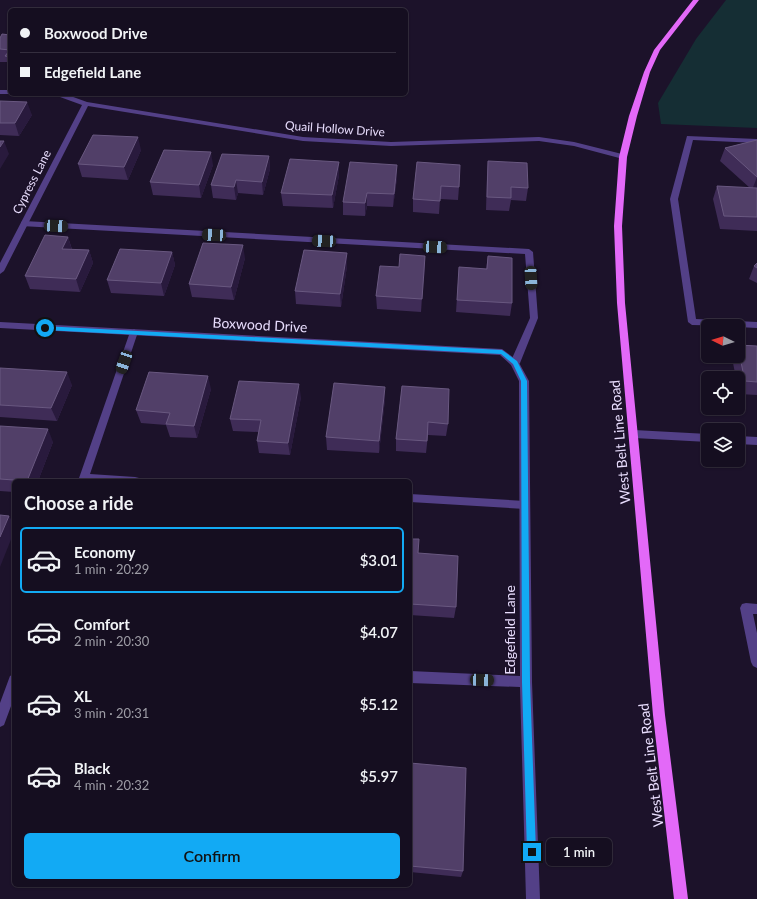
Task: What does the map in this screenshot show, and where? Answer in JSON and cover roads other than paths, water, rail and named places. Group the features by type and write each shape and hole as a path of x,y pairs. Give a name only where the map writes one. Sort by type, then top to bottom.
{"main road":[{"name":"West Belt Line Road","path":"681,899 659,715 621,303 618,226 623,157 633,116 647,72 664,41 696,0"}],"street":[{"name":"Quail Hollow Drive","path":"64,96 86,104 302,140 391,144 539,139 574,144 623,157"},
{"name":"Cypress Lane","path":"0,271 86,104"},
{"path":"757,141 690,138 674,199 692,322 757,325"},
{"path":"24,224 529,252 534,318 515,363"},
{"name":"Boxwood Drive","path":"0,325 502,352 515,363"},
{"path":"83,479 134,332"},
{"name":"Edgefield Lane","path":"515,363 524,381 526,682 533,899"},
{"path":"634,434 701,438"},
{"path":"745,440 757,441"},
{"path":"412,498 524,505"},
{"path":"757,609 746,608 757,662"},
{"path":"412,677 526,682"},
{"path":"0,721 12,686"}]}
